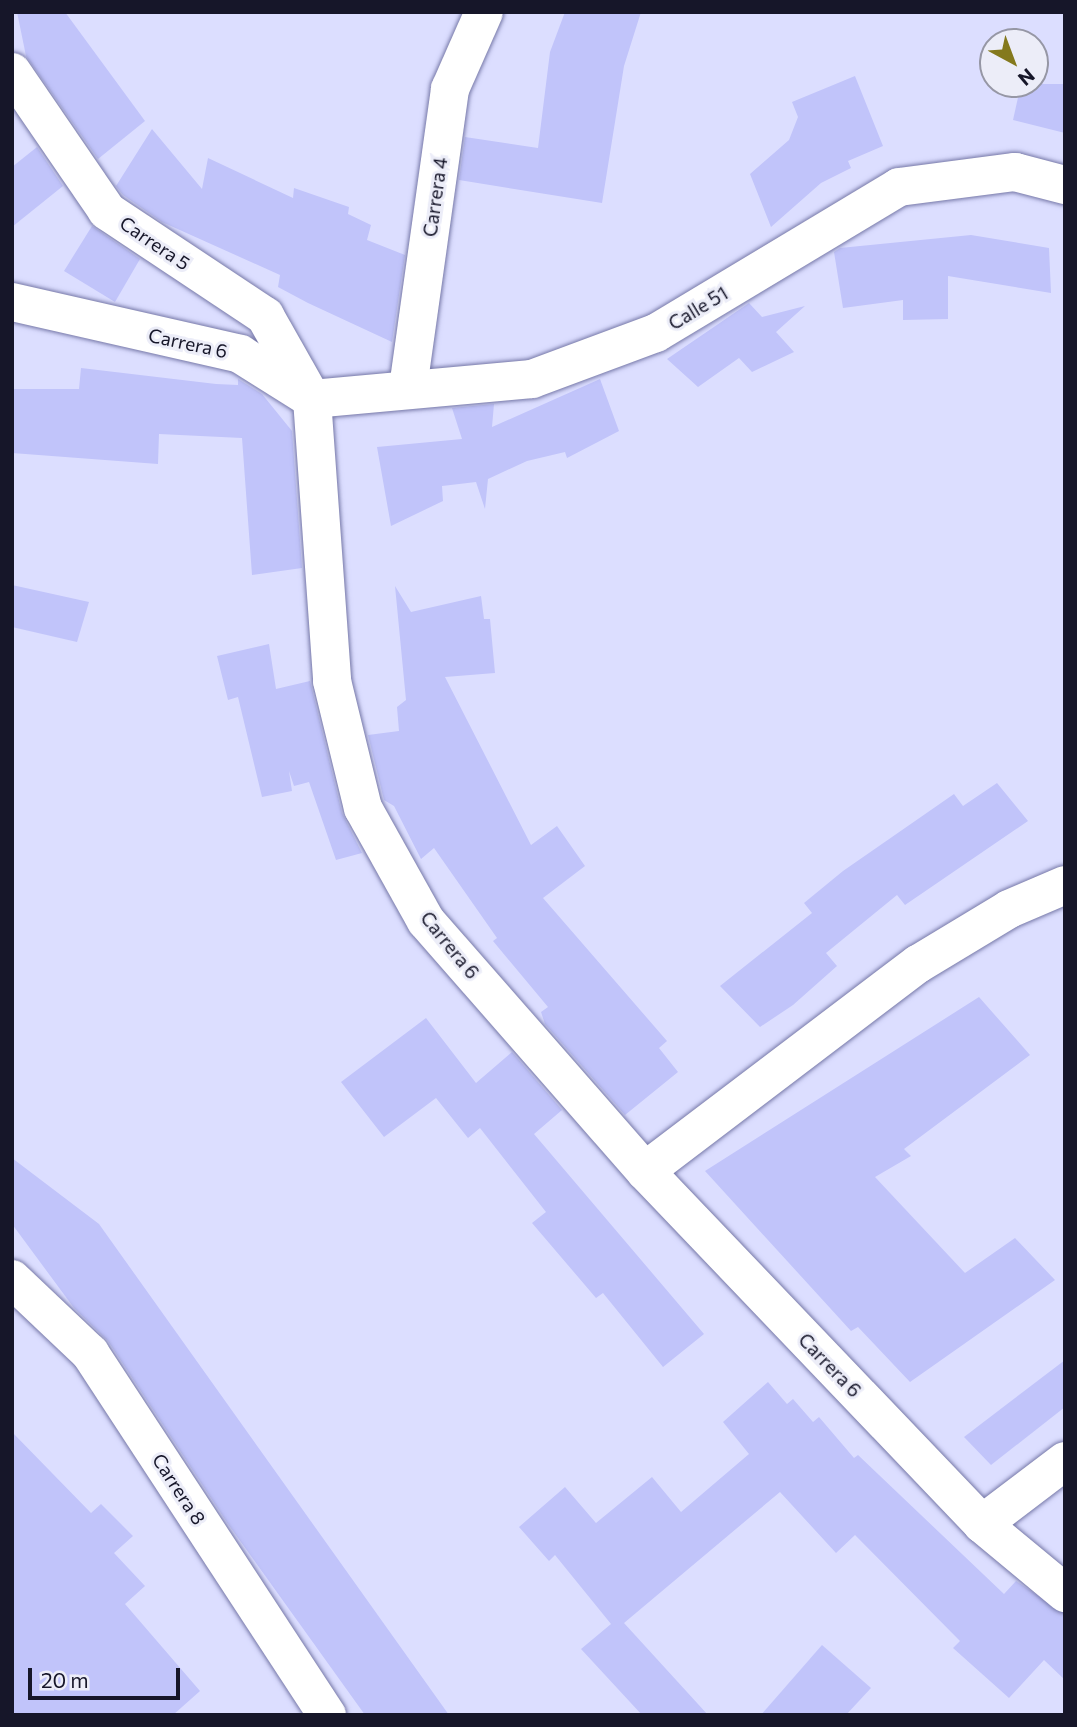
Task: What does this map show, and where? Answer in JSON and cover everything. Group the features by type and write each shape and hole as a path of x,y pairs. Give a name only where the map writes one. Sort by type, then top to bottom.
{"street":[{"name":"Carrera 4","path":"408,388 450,89 484,12"},
{"name":"Carrera 5","path":"12,72 107,211 265,316 312,399"},
{"name":"Calle 51","path":"312,399 408,388 532,379 656,333 899,187 1015,172 1065,185"},
{"name":"Carrera 6","path":"12,302 240,354 312,399 332,681 363,808 426,921 645,1171 982,1524 1065,1593"},
{"path":"645,1171 918,964 1009,909 1065,884"},
{"name":"Carrera 8","path":"12,1279 90,1353 327,1715"},
{"path":"982,1524 1065,1461"}],"building":[{"path":"17,12 65,12 145,121 98,159 26,56"},
{"path":"565,12 641,12 624,66 602,203 459,180 465,137 538,148 550,52"},
{"path":"855,76 883,146 848,161 851,168 821,183 771,227 750,174 789,140 798,117 792,102"},
{"path":"1049,84 1065,84 1065,133 1013,120 1018,98 1049,98"},
{"path":"152,129 202,189 208,158 293,198 294,188 349,207 348,214 371,225 367,240 405,255 392,342 278,287 280,275 162,222 123,195 116,186"},
{"path":"37,147 63,186 12,227 12,167"},
{"path":"92,226 140,259 115,302 64,271"},
{"path":"971,235 1049,248 1051,293 948,276 948,319 903,320 903,300 843,308 834,252 840,248"},
{"path":"749,303 762,317 805,306 776,332 794,352 752,372 739,358 698,387 667,359"},
{"path":"81,368 216,384 238,385 238,379 262,394 292,431 302,568 252,575 242,438 159,434 158,464 12,453 12,389 79,389"},
{"path":"600,379 619,431 567,458 565,452 527,461 488,479 485,509 476,482 442,486 443,501 391,526 377,447 462,439 452,408 494,404 492,427"},
{"path":"12,585 89,602 77,642 12,627"},
{"path":"395,586 411,612 481,596 484,619 490,619 495,673 445,677 531,845 557,826 585,866 543,898 667,1041 659,1048 678,1072 625,1115 545,1024 541,1012 548,1007 493,941 497,938 434,848 421,859 394,806 384,800 368,735 399,731 397,707 406,700"},
{"path":"269,644 276,689 310,681 342,813 362,853 336,860 309,782 294,786 289,771 292,791 262,797 238,697 228,700 217,656"},
{"path":"997,783 1028,821 905,905 897,895 826,953 837,966 793,1005 760,1027 720,986 812,913 804,903 843,871 954,794 963,806"},
{"path":"979,997 1030,1055 904,1149 911,1156 875,1177 965,1273 1015,1238 1055,1280 910,1382 858,1327 851,1331 705,1171"},
{"path":"426,1018 476,1083 512,1052 562,1110 534,1134 704,1334 663,1367 603,1293 596,1298 532,1223 546,1212 480,1128 468,1138 436,1098 384,1137 341,1082"},
{"path":"12,1158 99,1224 449,1715 365,1715 228,1524 108,1341 74,1308 12,1224"},
{"path":"1065,1360 1065,1407 991,1465 964,1437"},
{"path":"768,1382 787,1404 793,1399 813,1422 819,1417 854,1458 858,1455 1004,1594 1016,1581 1065,1614 1065,1680 1044,1660 1009,1698 953,1648 960,1641 855,1535 836,1553 780,1492 624,1623 708,1715 642,1715 581,1649 611,1624 555,1555 549,1561 519,1527 565,1487 596,1523 652,1477 681,1512 749,1454 723,1422"},
{"path":"12,1432 91,1513 101,1504 133,1536 114,1553 145,1586 125,1604 200,1691 173,1715 12,1715"},
{"path":"822,1645 871,1688 846,1715 761,1715"}]}
